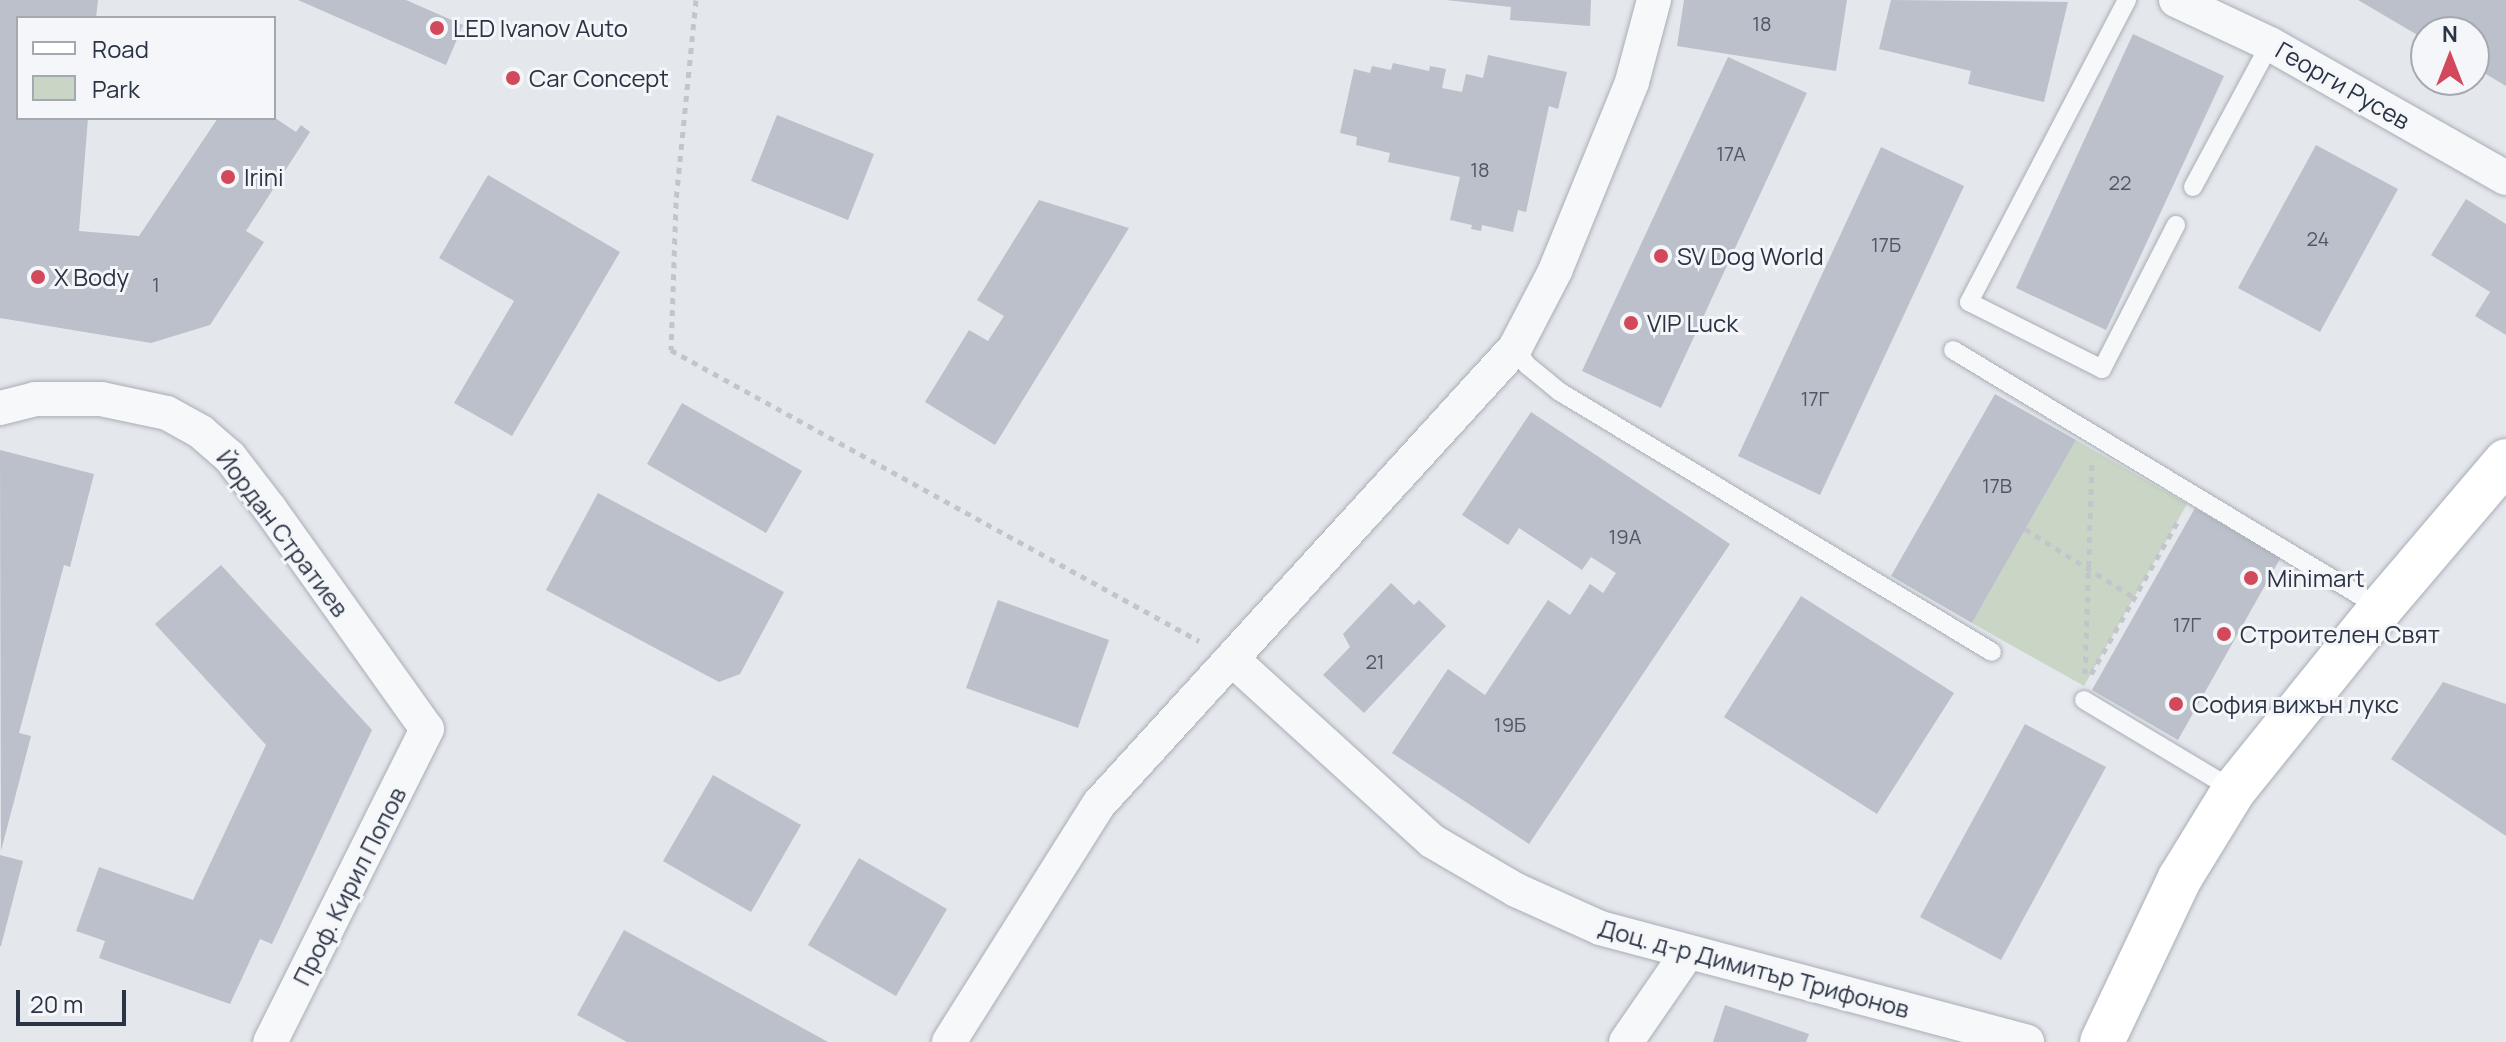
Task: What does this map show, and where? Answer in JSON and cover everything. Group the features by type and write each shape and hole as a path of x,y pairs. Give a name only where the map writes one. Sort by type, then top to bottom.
{"street":[{"path":"949,1042 1099,804 1515,348 1549,283 1626,97 1638,66 1654,0"},
{"name":"Георги Русев","path":"2176,0 2234,11 2270,44 2506,178"},
{"name":"Йордан Стратиев","path":"0,408 35,399 101,399 167,413 201,432 230,457 270,509 427,729"},
{"path":"2102,1042 2180,878 2234,790 2381,608 2506,461"},
{"name":"Доц. д-р Димитър Трифонов","path":"1232,659 1432,841 1516,890 1600,928 2027,1042"},
{"name":"Проф. Кирил Попов","path":"270,1042 427,729"},
{"path":"1626,1042 1688,952"}],"lane":[{"path":"2127,0 1969,302 2102,369 2176,225"},
{"path":"2193,187 2270,44"},
{"path":"1515,348 1527,365 1560,392 1992,652"},
{"path":"1953,350 2381,608"},
{"path":"2084,700 2234,790"}],"path":[{"path":"696,0 676,202 671,350 1232,659"},
{"path":"2092,455 2084,686 2180,517"},
{"path":"2025,529 2135,598"}],"green space":[{"path":"2076,440 2187,504 2084,686 1972,623"}],"building":[{"path":"0,0 98,0 96,16 16,16 16,120 88,120 79,231 139,236 217,120 276,119 296,132 301,125 310,132 246,231 264,242 210,325 151,343 0,318"},
{"path":"298,0 406,0 463,25 446,65"},
{"path":"1446,0 1591,0 1590,26 1510,20 1511,7"},
{"path":"1684,0 1847,0 1836,71 1677,46"},
{"path":"1891,0 2068,2 2044,102 1968,84 1971,71 1879,49"},
{"path":"2358,0 2506,0 2506,86 2490,76 2490,16 2410,16 2410,31"},
{"path":"2133,34 2224,76 2106,330 2016,288"},
{"path":"1488,55 1567,72 1558,109 1549,106 1526,212 1518,210 1513,232 1482,225 1481,231 1471,229 1472,225 1450,220 1460,177 1388,162 1390,153 1356,145 1357,137 1340,133 1354,69 1370,73 1372,66 1391,70 1393,63 1429,71 1430,66 1446,69 1442,88 1462,92 1466,74 1483,78"},
{"path":"1728,57 1807,93 1661,408 1582,371"},
{"path":"777,115 874,154 848,220 751,181"},
{"path":"2316,145 2398,189 2320,332 2238,288"},
{"path":"1881,147 1964,186 1820,495 1738,456"},
{"path":"488,175 620,252 512,436 454,403 514,301 439,258"},
{"path":"2466,199 2506,224 2506,335 2475,316 2490,292 2431,255"},
{"path":"1039,200 1129,228 995,445 925,402 969,330 988,341 1004,316 977,300"},
{"path":"1995,394 2076,440 1972,623 1891,576"},
{"path":"682,403 802,471 766,533 647,464"},
{"path":"1531,412 1730,544 1529,844 1392,753 1448,669 1485,695 1548,600 1570,615 1590,584 1603,593 1616,573 1591,557 1582,570 1519,528 1508,545 1462,515"},
{"path":"0,450 94,474 70,567 64,565 19,733 31,736 1,851"},
{"path":"598,493 784,592 740,674 719,682 546,590"},
{"path":"2195,508 2281,557 2178,740 2092,690"},
{"path":"221,565 372,730 272,944 260,939 230,1004 99,958 105,941 76,931 99,867 193,900 266,745 155,624"},
{"path":"1391,583 1414,605 1419,600 1446,626 1364,713 1323,675 1350,647 1343,634"},
{"path":"1801,596 1954,693 1877,814 1724,717"},
{"path":"998,600 1109,640 1078,728 966,688"},
{"path":"2443,682 2506,704 2506,836 2391,759"},
{"path":"2025,724 2106,767 2001,960 1920,917"},
{"path":"713,775 801,825 751,912 663,861"},
{"path":"0,855 23,861 1,946 0,946"},
{"path":"859,858 947,909 896,996 808,945"},
{"path":"624,930 828,1042 627,1042 577,1015"},
{"path":"1725,1005 1809,1034 1806,1042 1713,1042"}],"place":[{"name":"LED Ivanov Auto","path":"437,28"},
{"name":"Car Concept","path":"513,78"},
{"name":"Irini","path":"228,177"},
{"name":"SV Dog World","path":"1661,256"},
{"name":"X Body","path":"38,277"},
{"name":"VIP Luck","path":"1631,323"},
{"name":"Minimart","path":"2251,578"},
{"name":"Строителен Свят","path":"2224,634"},
{"name":"София вижън лукс","path":"2176,704"}]}
